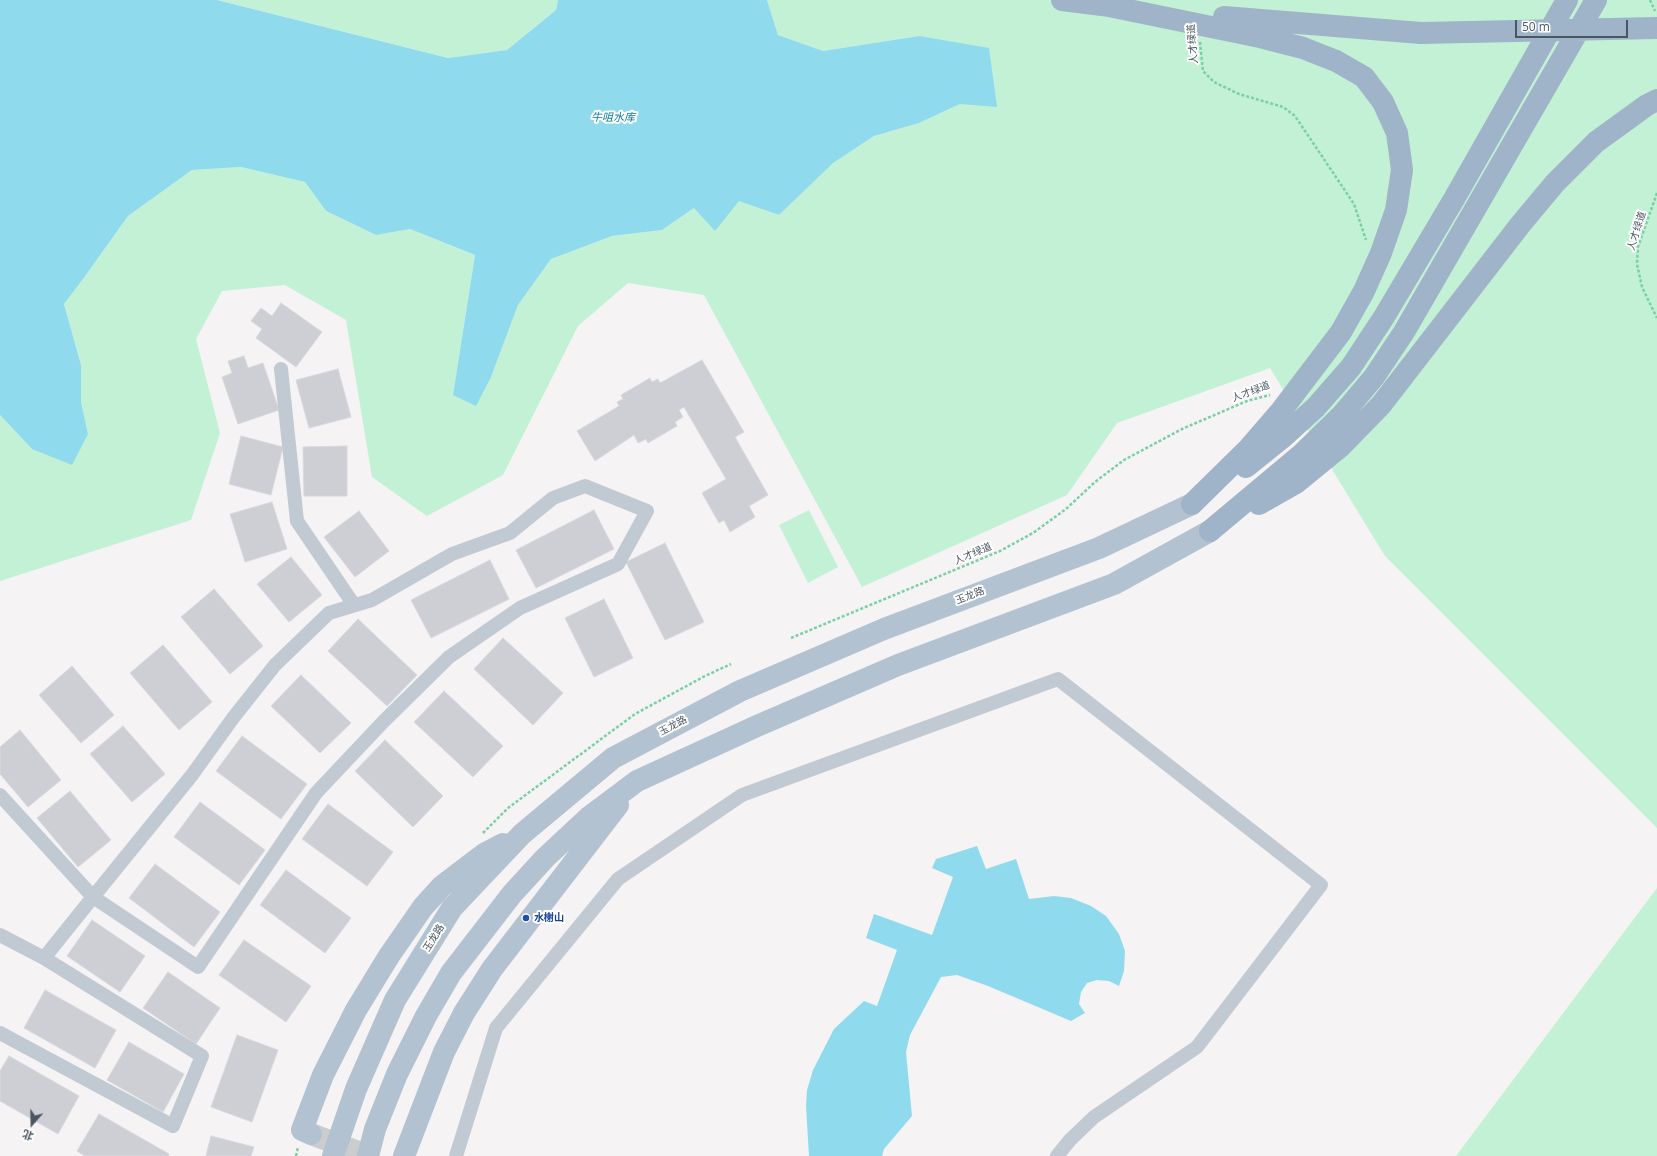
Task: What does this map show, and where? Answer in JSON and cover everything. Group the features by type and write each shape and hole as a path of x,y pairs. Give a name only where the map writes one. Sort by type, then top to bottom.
{"highway":[{"path":"1062,0 1182,14 1421,33 1657,28"},
{"path":"1192,504 1246,467 1282,438 1316,407 1351,367 1384,317 1454,199 1567,0"},
{"path":"1210,531 1302,454 1340,416 1374,377 1404,332 1596,0"},
{"path":"1104,5 1260,37 1304,48 1336,61 1364,77 1383,102 1397,133 1402,170 1396,210 1381,253 1364,291 1341,332 1281,411 1249,448 1192,504"},
{"path":"1210,531 1296,483 1340,447 1381,405 1520,225 1555,183 1596,142 1647,105 1657,100"}],"main road":[{"name":"玉龙路","path":"333,1156 356,1089 395,1000 452,908 522,834 613,758 740,691 884,629 1099,548 1192,504"},
{"path":"368,1156 375,1129 397,1074 426,1016 451,972 512,894 546,858 589,817 637,781 757,726 898,665 1114,584 1210,531"},
{"path":"404,1156 444,1052 464,1013 496,964 637,781"},
{"path":"311,1134 302,1130 323,1075 356,1010 389,956 423,907 442,886 467,866 484,854 522,834"}],"street":[{"path":"281,369 297,521 354,605"},
{"path":"0,795 93,897 198,967 316,793 383,722 449,657 520,608 618,564 647,511 585,486 554,498 510,533 452,554 372,600 329,614 275,665 233,718 192,774 93,897 44,958"},
{"path":"456,1156 496,1028 618,879 742,795 1058,679 1321,885 1196,1047 1094,1117 1070,1140 1057,1156"},
{"path":"0,935 44,958 202,1056 173,1126 0,1033"}],"path":[{"name":"人才绿道","path":"1200,34 1203,71 1214,82 1238,94 1283,107 1295,116 1354,204 1366,236 1366,243"},
{"name":"人才绿道","path":"1657,193 1638,247 1637,264 1642,287 1657,318"},
{"name":"人才绿道","path":"791,638 1000,551 1033,533 1066,509 1095,482 1124,460 1182,429 1247,401 1270,395 1276,391"}],"green space":[{"path":"217,0 558,0 556,10 507,50 448,58"},
{"path":"767,0 1657,0 1657,828 1385,556 1270,368 1117,423 1067,495 862,587 704,295 628,283 578,326 503,475 427,516 372,477 346,320 285,285 222,291 196,339 220,433 191,520 0,581 0,415 32,449 88,434 81,402 81,365 64,304 128,216 192,170 241,167 305,182 326,211 376,235 410,229 475,255 453,395 491,377 518,305 551,259 612,236 662,230 694,208 739,200 779,215 832,163 874,136 919,123 960,104 919,36 823,51 778,35"},
{"path":"809,510 838,567 808,583 779,525"},
{"path":"1657,888 1657,1156 1456,1156"}],"water":[{"name":"牛咀水库","path":"0,0 217,0 448,58 507,50 556,10 558,0 767,0 778,35 823,51 919,36 989,48 997,107 960,104 919,123 874,136 833,163 779,215 739,201 715,231 694,208 662,230 612,236 551,259 518,305 491,377 476,406 453,395 475,255 410,229 376,235 326,211 305,182 241,167 192,170 128,216 64,304 81,365 81,402 88,434 72,465 32,449 0,415"},
{"path":"977,846 986,869 1016,859 1029,899 1054,896 1071,898 1091,906 1106,916 1119,934 1125,951 1124,971 1119,986 1109,981 1097,980 1087,983 1081,992 1079,1004 1085,1013 1071,1021 988,986 957,975 941,977 910,1035 906,1052 912,1116 884,1149 882,1156 809,1156 806,1106 807,1090 813,1070 834,1029 864,1001 877,1006 897,950 866,938 874,914 932,935 953,877 932,868 936,859"}],"building":[{"path":"281,303 322,332 296,367 256,338 262,329 251,321 261,308 272,316"},
{"path":"244,356 248,368 263,363 279,410 238,424 222,377 232,373 228,361"},
{"path":"702,360 744,432 735,437 768,495 749,506 755,517 730,532 724,520 719,523 702,493 726,479 684,407 679,410 683,417 675,422 677,426 648,443 646,439 638,443 634,435 595,461 577,431 619,406 617,402 623,399 621,395 650,378 652,382 658,379 660,383"},
{"path":"338,369 351,417 309,428 296,380"},
{"path":"241,436 283,447 271,495 229,484"},
{"path":"347,446 347,496 304,496 303,447"},
{"path":"272,502 287,549 245,562 230,514"},
{"path":"594,510 614,549 536,588 516,550"},
{"path":"359,511 389,551 355,577 324,537"},
{"path":"665,543 704,622 665,640 626,562"},
{"path":"291,557 322,595 289,622 257,584"},
{"path":"490,560 509,599 431,638 411,600"},
{"path":"214,589 263,646 230,674 181,617"},
{"path":"604,599 633,658 594,677 565,618"},
{"path":"358,619 417,675 387,706 328,651"},
{"path":"503,638 563,693 533,725 474,669"},
{"path":"163,645 212,702 179,730 130,673"},
{"path":"72,666 114,715 81,743 39,695"},
{"path":"301,675 351,723 320,753 271,706"},
{"path":"444,691 503,746 473,777 414,722"},
{"path":"123,726 165,774 132,802 90,754"},
{"path":"20,730 61,780 28,807 0,774 0,747"},
{"path":"242,736 307,784 281,819 216,771"},
{"path":"385,740 443,796 413,827 355,771"},
{"path":"70,791 111,840 78,867 37,818"},
{"path":"200,802 265,850 239,885 174,837"},
{"path":"328,804 393,852 367,886 302,839"},
{"path":"155,864 220,912 194,947 129,898"},
{"path":"286,870 351,918 325,953 260,905"},
{"path":"92,920 145,956 120,992 67,956"},
{"path":"244,940 311,986 286,1022 219,975"},
{"path":"168,972 220,1008 196,1044 143,1008"},
{"path":"45,990 116,1030 95,1068 24,1028"},
{"path":"237,1035 278,1050 252,1122 211,1107"},
{"path":"129,1042 184,1074 163,1112 107,1080"},
{"path":"9,1056 79,1096 58,1134 0,1101 0,1071"},
{"path":"99,1114 169,1154 168,1156 85,1156 77,1151"},
{"path":"211,1136 254,1147 251,1156 206,1156"}],"tunnel":[{"path":"311,1134 369,1156"}],"place":[{"name":"水榭山","path":"526,918"}]}
